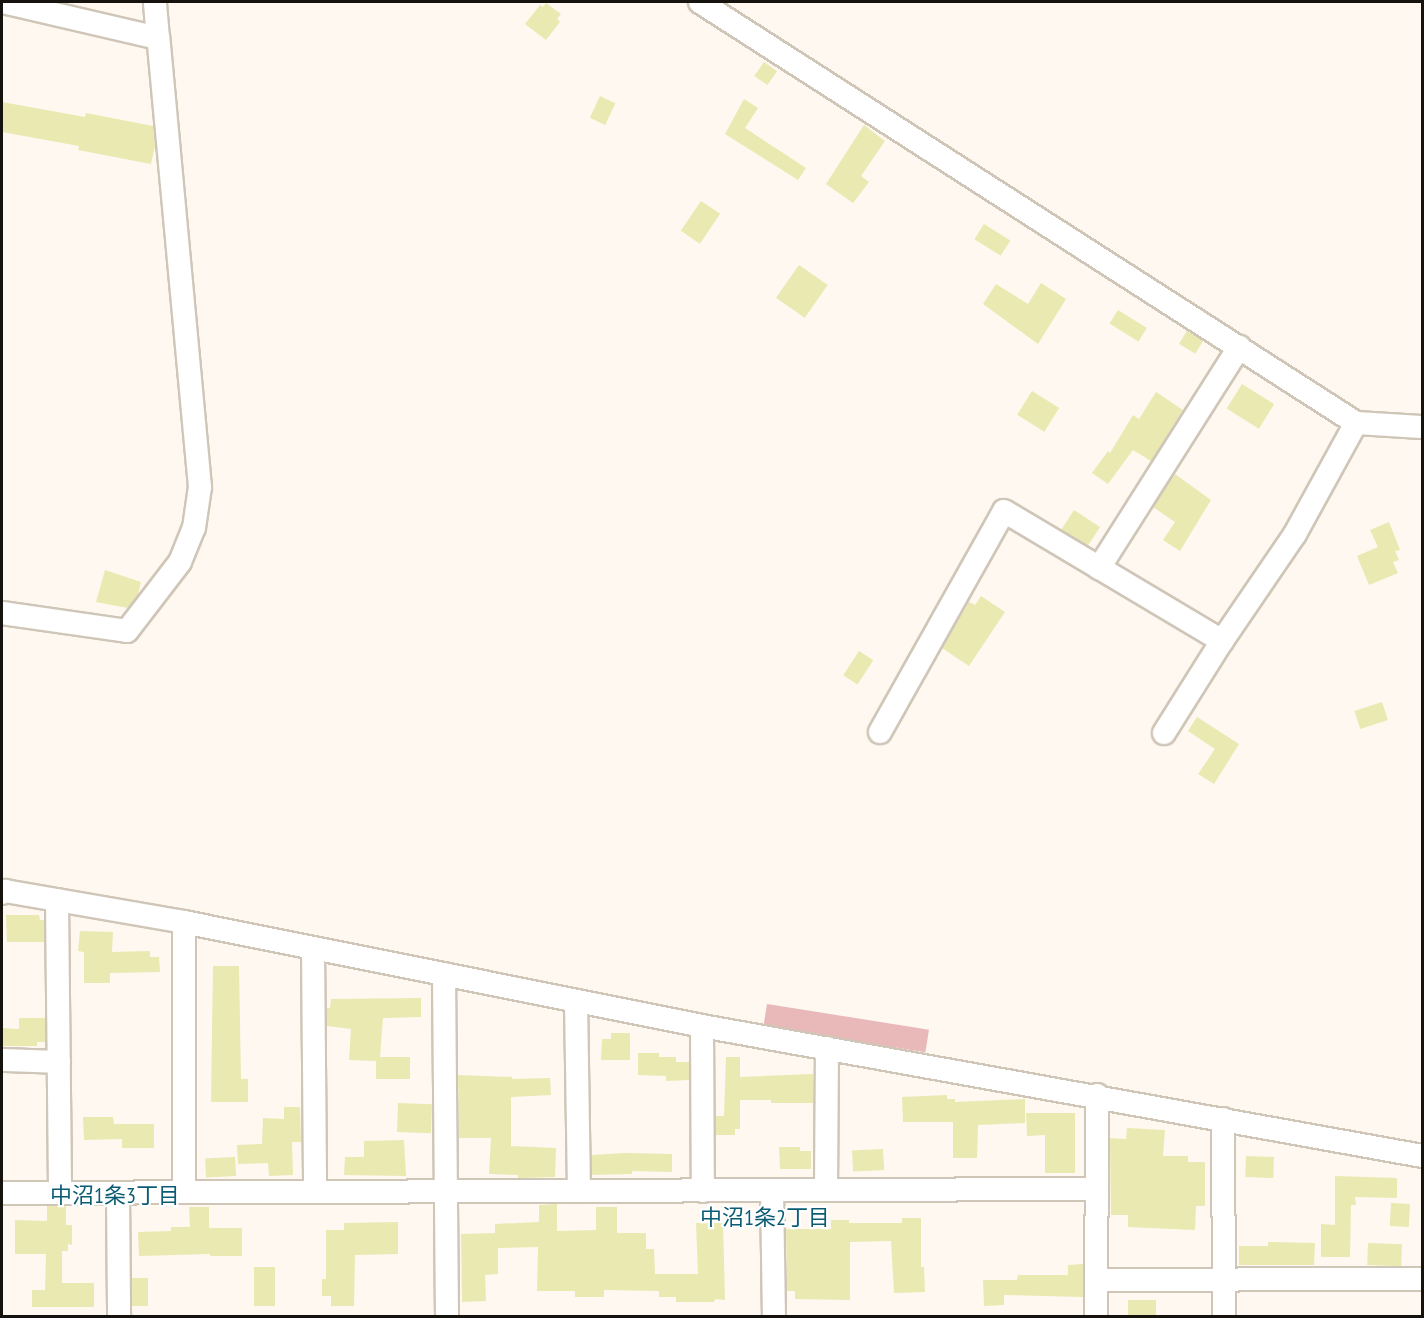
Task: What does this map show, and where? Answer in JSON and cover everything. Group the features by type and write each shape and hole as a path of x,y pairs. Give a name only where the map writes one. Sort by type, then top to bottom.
{"street":[{"path":"3,2 158,38"},
{"path":"2,613 127,631 180,562 195,528 200,487 155,2"},
{"path":"700,2 1356,423 1422,427"},
{"path":"1099,568 1239,347"},
{"path":"1164,733 1222,641 1295,534 1356,423"},
{"path":"880,732 1004,511 1222,641"},
{"path":"2,893 4,891 184,922 702,1026 1096,1095 1422,1156"},
{"path":"57,900 60,1193"},
{"path":"184,922 184,1192"},
{"path":"313,948 315,1192"},
{"path":"444,974 447,1317"},
{"path":"576,1000 579,1191"},
{"path":"702,1026 703,1191"},
{"path":"826,1190 827,1048"},
{"path":"2,1060 59,1062"},
{"path":"1096,1095 1096,1317"},
{"path":"1222,1119 1224,1317"},
{"path":"2,1193 1096,1189"},
{"path":"772,1191 774,1317"},
{"path":"118,1193 119,1317"},
{"path":"1096,1280 1422,1279"}],"shaded area":[{"path":"767,1004 929,1030 925,1052 763,1027"}],"building":[{"path":"546,3 561,14 557,19 560,22 546,40 525,24 540,5 543,7"},
{"path":"764,62 777,71 767,85 754,76"},
{"path":"600,96 615,103 605,125 590,118"},
{"path":"744,99 758,108 745,128 806,168 798,180 725,134"},
{"path":"2,102 85,117 86,113 153,126 155,146 151,164 78,150 79,146 2,132"},
{"path":"864,125 885,141 861,176 869,182 853,203 826,184"},
{"path":"701,201 720,214 700,244 681,231"},
{"path":"984,224 1010,240 1001,256 974,239"},
{"path":"799,265 828,285 805,318 776,298"},
{"path":"1041,283 1066,299 1038,344 983,304 996,284 1028,304"},
{"path":"1118,310 1147,328 1138,342 1110,324"},
{"path":"1187,331 1203,341 1195,354 1179,344"},
{"path":"1242,384 1274,404 1259,429 1227,409"},
{"path":"1032,391 1059,408 1044,432 1017,415"},
{"path":"1156,392 1183,410 1151,461 1133,450 1108,484 1092,473 1108,451 1110,453 1133,415 1139,419"},
{"path":"1175,474 1211,500 1180,551 1163,540 1175,522 1153,507"},
{"path":"1074,510 1100,527 1087,546 1061,529"},
{"path":"1389,522 1400,550 1395,551 1399,560 1393,562 1398,573 1369,585 1357,556 1378,547 1370,530"},
{"path":"105,570 141,582 138,595 128,608 96,602"},
{"path":"981,596 1005,612 969,666 942,648 969,602 975,605"},
{"path":"859,651 873,660 857,685 843,675"},
{"path":"1382,702 1388,720 1360,729 1354,711"},
{"path":"1197,717 1239,744 1214,784 1198,774 1215,749 1188,731"},
{"path":"6,915 39,915 40,920 44,920 44,942 7,942"},
{"path":"80,931 113,932 112,952 150,951 150,957 159,957 160,972 110,973 110,983 84,983 84,952 78,951"},
{"path":"213,966 239,966 241,1079 248,1079 248,1102 211,1102"},
{"path":"421,998 421,1017 383,1018 380,1057 410,1057 410,1079 376,1079 376,1061 349,1060 351,1029 327,1026 327,1008 330,1008 331,999"},
{"path":"19,1018 45,1018 45,1042 37,1042 37,1046 2,1046 2,1028 19,1029"},
{"path":"611,1033 630,1033 630,1060 601,1060 602,1039 611,1039"},
{"path":"638,1053 659,1053 659,1057 676,1057 676,1062 689,1062 689,1080 666,1081 666,1076 638,1075"},
{"path":"726,1057 740,1057 740,1077 813,1074 813,1103 740,1100 740,1129 735,1129 735,1135 716,1135 716,1116 724,1116"},
{"path":"458,1075 512,1077 512,1079 550,1078 551,1095 511,1097 511,1146 556,1148 555,1177 518,1178 518,1175 489,1174 491,1138 459,1138"},
{"path":"947,1095 947,1099 955,1099 955,1102 1025,1099 1025,1123 978,1125 977,1158 953,1158 953,1122 903,1122 902,1097"},
{"path":"398,1103 432,1104 431,1133 397,1132"},
{"path":"284,1107 300,1107 301,1142 292,1142 293,1175 269,1176 268,1163 238,1164 237,1145 262,1144 263,1118 284,1119"},
{"path":"1026,1113 1075,1113 1075,1173 1045,1173 1045,1135 1027,1136"},
{"path":"83,1117 113,1117 114,1124 154,1124 154,1148 122,1148 122,1139 84,1140"},
{"path":"1127,1128 1165,1130 1163,1156 1188,1156 1188,1162 1205,1162 1205,1206 1196,1206 1195,1230 1128,1227 1128,1215 1111,1215 1110,1138 1126,1139"},
{"path":"404,1140 406,1176 344,1175 345,1157 364,1157 364,1141"},
{"path":"779,1147 800,1147 800,1151 811,1151 811,1169 780,1169"},
{"path":"883,1149 884,1170 853,1172 852,1151"},
{"path":"672,1154 672,1172 632,1171 632,1174 592,1175 592,1155"},
{"path":"1246,1156 1274,1157 1273,1178 1245,1177"},
{"path":"235,1157 236,1176 206,1178 205,1159"},
{"path":"1335,1176 1397,1178 1397,1198 1355,1197 1356,1205 1351,1205 1350,1257 1321,1257 1321,1224 1335,1225"},
{"path":"1391,1203 1410,1204 1409,1227 1390,1226"},
{"path":"557,1204 557,1231 596,1230 596,1207 617,1207 617,1233 646,1233 646,1249 654,1249 655,1274 698,1274 696,1223 723,1223 725,1300 676,1302 676,1297 659,1297 659,1291 604,1290 604,1297 575,1297 575,1291 537,1291 538,1247 498,1248 498,1274 485,1275 486,1301 462,1302 461,1234 495,1233 495,1224 539,1222 539,1205"},
{"path":"47,1206 66,1206 66,1225 72,1225 72,1245 68,1244 68,1251 62,1251 62,1283 94,1283 94,1307 32,1307 32,1290 45,1290 46,1254 15,1254 15,1220 47,1221"},
{"path":"189,1207 209,1207 209,1228 242,1228 242,1256 210,1256 210,1254 139,1256 138,1232 171,1231 171,1227 190,1227"},
{"path":"902,1218 921,1218 921,1267 924,1267 925,1292 894,1293 891,1241 850,1242 850,1300 795,1299 795,1291 787,1291 786,1229 831,1229 831,1220 849,1220 849,1223 902,1223"},
{"path":"398,1222 398,1254 355,1255 354,1306 331,1306 331,1296 322,1296 322,1279 326,1279 326,1230 344,1230 344,1223"},
{"path":"1268,1242 1315,1243 1314,1265 1239,1265 1239,1246 1268,1246"},
{"path":"1368,1243 1402,1244 1401,1266 1367,1265"},
{"path":"1083,1264 1083,1297 1004,1295 1004,1305 984,1306 983,1280 1017,1280 1018,1275 1068,1275 1068,1265"},
{"path":"254,1267 275,1267 275,1306 254,1306"},
{"path":"132,1278 148,1278 148,1306 132,1306"},
{"path":"1128,1300 1156,1300 1156,1316 1128,1316"}],"district":[{"name":"中沼1条3丁目","path":"115,1196"},
{"name":"中沼1条2丁目","path":"765,1218"}]}
